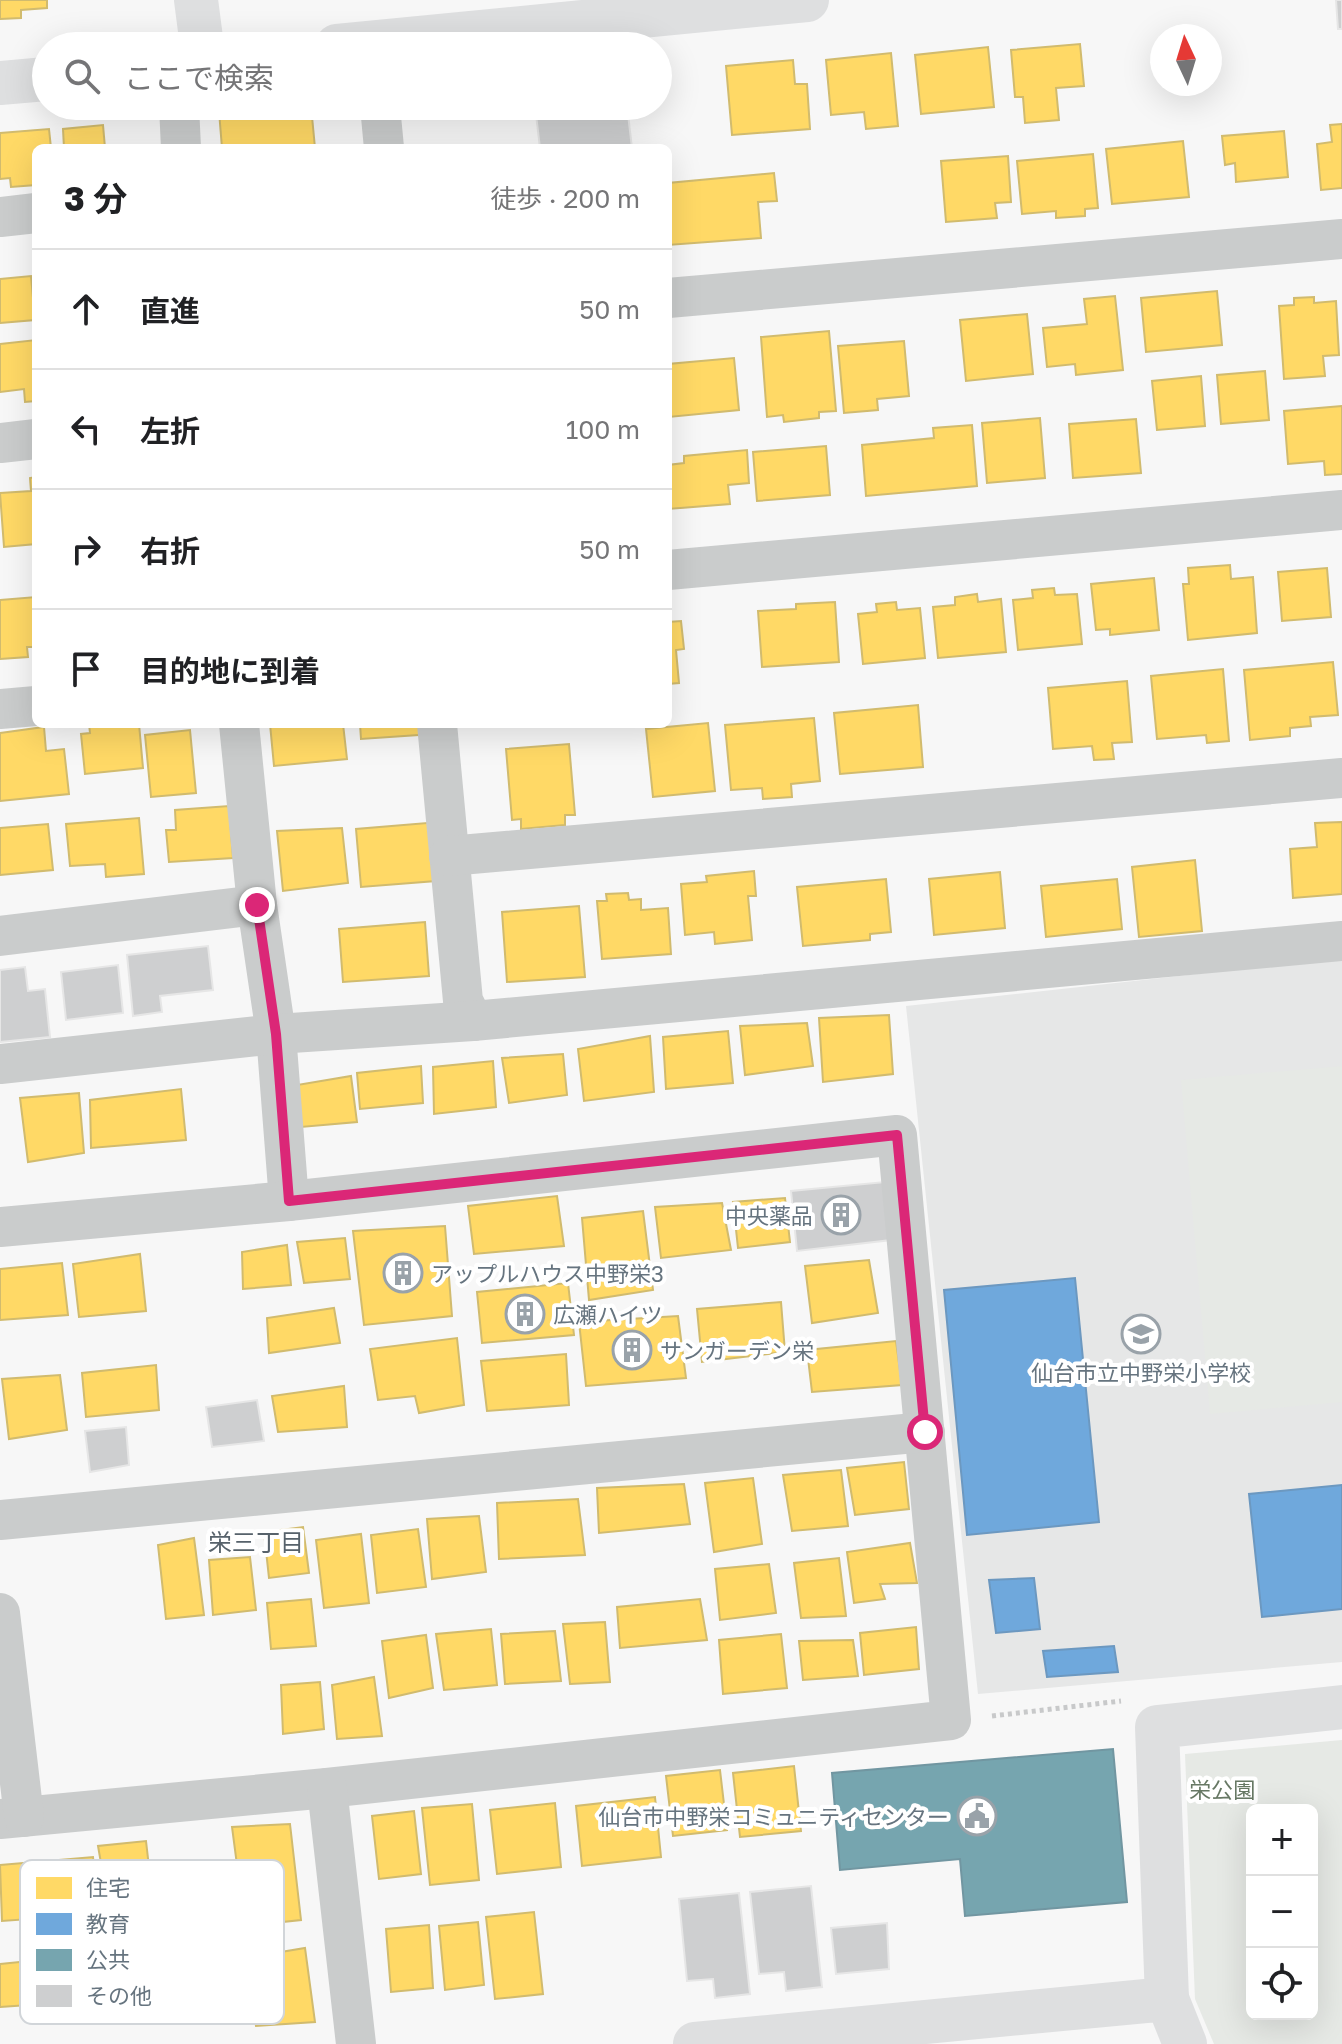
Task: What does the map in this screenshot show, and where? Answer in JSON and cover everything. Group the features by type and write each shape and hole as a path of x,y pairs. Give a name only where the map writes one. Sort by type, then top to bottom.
{"street":[{"path":"196,0 200,32"},
{"path":"483,32 807,0"},
{"path":"0,83 32,80"},
{"path":"180,120 181,144"},
{"path":"381,120 384,144"},
{"path":"0,217 32,213"},
{"path":"672,298 1342,239"},
{"path":"0,443 32,439"},
{"path":"672,570 1342,510"},
{"path":"0,709 32,706"},
{"path":"239,728 257,905 276,1034 289,1201"},
{"path":"437,728 463,1001 473,1021"},
{"path":"449,856 1342,778"},
{"path":"0,936 257,905"},
{"path":"0,1064 276,1034 473,1021 1342,941"},
{"path":"0,1227 289,1201 897,1135 951,1720 327,1788 12,1818 0,1613"},
{"path":"0,1520 925,1432"},
{"path":"1185,2044 1167,1999 1157,1727 1342,1707"},
{"path":"327,1788 356,2044"},
{"path":"695,2044 1167,1999"}],"path":[{"path":"951,1720 1126,1700"}],"shaded area":[{"name":"仙台市立中野栄小学校","path":"1342,958 1342,1662 978,1694 906,1006"}],"green space":[{"path":"1342,1066 1342,1402 1210,1414 1181,1080"},
{"name":"栄公園","path":"1342,1740 1342,2044 1214,2044 1195,1999 1185,1754"}],"building: 住宅":[{"path":"0,0 47,0 47,8 21,10 21,18 0,19"},
{"path":"1080,44 1084,86 1056,88 1059,120 1025,123 1023,97 1015,97 1011,50"},
{"path":"988,47 994,107 921,114 915,55"},
{"path":"891,53 898,126 866,129 864,112 831,115 826,60"},
{"path":"793,60 795,84 807,84 810,129 732,135 726,66"},
{"path":"220,120 312,120 315,144 222,144"},
{"path":"1342,124 1342,188 1321,190 1317,144 1332,142 1330,125"},
{"path":"103,125 105,144 64,144 63,129"},
{"path":"49,129 51,144 32,144 32,185 11,187 10,178 0,179 0,133"},
{"path":"1284,131 1288,177 1236,182 1235,163 1225,165 1222,136"},
{"path":"1183,141 1189,197 1112,204 1106,149"},
{"path":"1093,154 1098,208 1085,209 1085,216 1056,218 1056,211 1022,214 1017,161"},
{"path":"1008,156 1011,202 995,203 997,218 946,222 941,161"},
{"path":"774,173 777,201 758,202 761,238 672,245 672,183"},
{"path":"31,276 32,320 0,323 0,279"},
{"path":"1217,291 1222,345 1146,352 1141,298"},
{"path":"1115,296 1123,370 1076,375 1075,364 1047,367 1043,328 1087,324 1084,299"},
{"path":"1314,297 1314,303 1336,301 1339,355 1323,356 1325,376 1284,379 1279,306 1294,305 1294,298"},
{"path":"1027,314 1033,374 966,381 960,320"},
{"path":"829,331 836,411 819,412 819,418 784,422 783,415 767,417 761,337"},
{"path":"32,340 32,401 25,402 24,389 0,392 0,344"},
{"path":"904,341 909,396 877,399 878,410 844,413 838,346"},
{"path":"734,358 739,410 672,417 672,364"},
{"path":"1265,371 1269,420 1221,424 1217,375"},
{"path":"1201,376 1205,426 1157,430 1152,381"},
{"path":"1342,406 1342,474 1325,475 1324,461 1288,464 1284,411"},
{"path":"1040,418 1045,478 987,483 982,423"},
{"path":"1136,419 1141,473 1073,478 1069,424"},
{"path":"972,425 977,486 866,496 862,445 934,438 933,428"},
{"path":"826,446 830,495 757,501 753,452"},
{"path":"747,450 749,483 728,485 730,504 672,509 672,464 684,463 684,456"},
{"path":"32,478 32,544 4,547 0,493 31,491"},
{"path":"1230,565 1231,579 1253,577 1257,633 1188,640 1183,584 1189,584 1188,568"},
{"path":"1327,568 1331,617 1282,621 1278,572"},
{"path":"1154,578 1159,630 1110,635 1110,629 1096,630 1091,584"},
{"path":"1054,588 1055,595 1077,594 1082,644 1018,650 1013,600 1033,598 1032,590"},
{"path":"977,594 978,602 1001,599 1006,652 938,658 933,607 955,605 955,597"},
{"path":"32,597 32,647 27,647 28,657 0,659 0,600"},
{"path":"835,602 839,662 762,667 758,611 796,609 796,604"},
{"path":"896,602 897,610 920,608 925,658 863,664 858,614 877,612 876,604"},
{"path":"681,621 684,649 676,650 679,683 672,684 672,622"},
{"path":"1333,662 1338,715 1310,717 1311,726 1290,728 1290,736 1250,740 1244,670"},
{"path":"1223,669 1229,741 1207,743 1206,735 1157,739 1151,676"},
{"path":"1127,681 1132,742 1112,743 1114,759 1094,760 1092,746 1053,749 1048,688"},
{"path":"918,705 923,767 840,774 834,713"},
{"path":"814,718 820,781 791,784 792,797 763,799 762,788 731,790 725,725"},
{"path":"708,723 715,791 653,797 646,729"},
{"path":"44,728 46,751 64,749 69,794 0,801 0,733"},
{"path":"89,728 139,728 143,768 85,774 81,734 90,733"},
{"path":"270,728 343,728 347,759 274,766"},
{"path":"360,728 432,728 433,734 361,739"},
{"path":"190,730 196,793 151,797 145,735"},
{"path":"569,744 575,815 565,815 565,825 521,829 521,819 512,820 506,749"},
{"path":"229,806 233,858 169,862 166,830 176,830 175,810"},
{"path":"139,818 144,874 106,877 105,864 70,866 66,824"},
{"path":"439,822 436,881 361,887 356,829"},
{"path":"1342,822 1342,894 1293,898 1290,849 1317,847 1315,823"},
{"path":"48,824 53,870 0,875 0,828"},
{"path":"342,828 348,883 283,891 277,831"},
{"path":"1195,860 1202,931 1139,937 1132,867"},
{"path":"754,871 756,896 748,896 752,940 715,944 714,932 685,935 681,884 707,882 706,876"},
{"path":"1000,872 1005,928 934,935 929,879"},
{"path":"886,879 891,932 870,934 870,940 803,946 797,887"},
{"path":"1117,879 1122,929 1046,937 1041,886"},
{"path":"628,893 629,900 641,899 641,910 668,908 671,954 602,959 597,901 607,901 606,894"},
{"path":"579,906 585,977 507,982 502,912"},
{"path":"425,922 429,976 343,982 339,929"},
{"path":"889,1015 893,1074 823,1082 819,1018"},
{"path":"807,1023 813,1066 745,1075 740,1026"},
{"path":"728,1031 733,1083 666,1089 663,1037"},
{"path":"650,1036 654,1092 584,1101 578,1049"},
{"path":"563,1054 567,1095 509,1103 502,1058"},
{"path":"493,1061 496,1107 434,1114 433,1067"},
{"path":"421,1066 423,1103 360,1109 357,1073"},
{"path":"351,1076 357,1122 301,1127 297,1085"},
{"path":"181,1089 186,1140 91,1148 90,1100"},
{"path":"79,1093 84,1153 28,1162 20,1098"},
{"path":"557,1196 564,1246 474,1254 468,1206"},
{"path":"785,1198 790,1242 738,1248 733,1202"},
{"path":"722,1203 731,1250 661,1258 655,1207"},
{"path":"643,1211 653,1290 589,1300 582,1218"},
{"name":"アップルハウス中野栄3","path":"445,1226 452,1316 364,1325 353,1231"},
{"path":"345,1238 350,1279 304,1283 297,1242"},
{"path":"287,1245 291,1285 243,1289 242,1252"},
{"path":"140,1254 146,1311 79,1317 73,1264"},
{"path":"869,1260 878,1313 812,1323 805,1266"},
{"path":"62,1263 68,1315 0,1320 0,1269"},
{"name":"広瀬ハイツ","path":"568,1283 574,1335 482,1343 477,1292"},
{"path":"781,1302 785,1352 702,1362 697,1309"},
{"path":"334,1308 340,1343 269,1353 267,1318"},
{"name":"サンガーデン栄","path":"678,1316 686,1378 586,1386 579,1322"},
{"path":"457,1338 464,1405 419,1413 415,1396 378,1400 370,1349"},
{"path":"896,1341 902,1385 812,1392 807,1350"},
{"path":"566,1354 569,1405 487,1411 481,1361"},
{"path":"156,1365 159,1410 86,1417 82,1373"},
{"path":"60,1375 67,1430 9,1439 2,1379"},
{"path":"344,1386 347,1427 278,1432 272,1396"},
{"path":"904,1462 909,1509 855,1515 847,1468"},
{"path":"841,1470 848,1526 792,1531 783,1475"},
{"path":"753,1478 762,1544 714,1552 705,1483"},
{"path":"684,1484 690,1524 599,1533 597,1488"},
{"path":"578,1499 585,1555 499,1559 497,1503"},
{"path":"479,1516 486,1572 432,1579 427,1519"},
{"path":"303,1527 309,1573 269,1578 264,1532"},
{"path":"418,1529 426,1587 377,1593 371,1535"},
{"path":"361,1534 369,1603 324,1608 316,1540"},
{"path":"194,1538 204,1615 166,1619 158,1545"},
{"path":"910,1543 917,1583 880,1584 885,1599 854,1603 847,1552"},
{"path":"250,1557 256,1610 213,1615 209,1560"},
{"path":"839,1558 846,1616 801,1618 794,1563"},
{"path":"769,1564 776,1613 720,1620 715,1569"},
{"path":"311,1599 316,1646 271,1649 267,1603"},
{"path":"700,1599 707,1640 620,1648 617,1607"},
{"path":"605,1622 610,1682 570,1684 563,1624"},
{"path":"916,1627 919,1669 864,1675 860,1633"},
{"path":"491,1629 497,1685 444,1690 436,1634"},
{"path":"555,1631 561,1681 505,1684 501,1634"},
{"path":"781,1634 787,1688 723,1694 719,1640"},
{"path":"426,1635 433,1688 389,1698 382,1641"},
{"path":"853,1640 858,1676 803,1680 799,1641"},
{"path":"374,1677 382,1736 337,1739 332,1685"},
{"path":"320,1682 324,1729 283,1734 281,1685"},
{"path":"794,1766 801,1831 740,1837 733,1773"},
{"path":"720,1770 727,1830 673,1836 666,1776"},
{"path":"655,1797 661,1857 582,1866 576,1806"},
{"path":"555,1803 561,1867 497,1874 490,1810"},
{"path":"472,1804 479,1880 430,1885 422,1808"},
{"path":"414,1811 421,1874 379,1879 372,1816"},
{"path":"290,1824 301,1920 284,1922 284,1860 236,1860 232,1827"},
{"path":"146,1841 148,1860 100,1860 98,1846"},
{"path":"93,1857 93,1860 58,1860"},
{"path":"20,1863 20,1920 2,1921 0,1865"},
{"path":"534,1912 543,1994 495,1999 486,1917"},
{"path":"478,1922 484,1985 445,1990 439,1926"},
{"path":"429,1925 433,1988 391,1992 386,1929"},
{"path":"305,1948 315,2022 256,2026 284,2024 284,1952"},
{"path":"20,1962 20,2006 0,2007 0,1964"}],"building: 教育":[{"path":"1075,1278 1099,1522 967,1535 944,1290"},
{"path":"1342,1485 1342,1609 1262,1617 1249,1494"},
{"path":"1034,1578 1040,1629 996,1633 989,1580"},
{"path":"1114,1646 1118,1672 1047,1677 1043,1651"}],"building: 公共":[{"name":"仙台市中野栄コミュニティセンター","path":"1113,1749 1127,1902 965,1916 960,1859 840,1870 832,1773"}],"building: その他":[{"path":"1336,0 1342,0 1342,29 1338,29"},
{"path":"537,120 629,120 632,144 540,144"},
{"path":"208,946 213,990 160,996 162,1012 133,1016 127,955"},
{"path":"118,965 123,1013 66,1020 61,972"},
{"path":"25,967 28,991 45,989 50,1037 0,1042 0,970"},
{"name":"中央薬品","path":"885,1182 891,1240 797,1251 791,1191"},
{"path":"257,1400 264,1441 212,1447 206,1407"},
{"path":"126,1427 129,1465 90,1472 85,1431"},
{"path":"811,1886 822,1987 786,1991 784,1972 759,1974 750,1892"},
{"path":"739,1893 750,1994 715,1998 713,1979 687,1981 679,1899"},
{"path":"887,1923 889,1969 836,1974 831,1928"}],"place":[{"name":"中央薬品","path":"841,1215"},
{"name":"アップルハウス中野栄3","path":"403,1273"},
{"name":"広瀬ハイツ","path":"525,1314"},
{"name":"仙台市立中野栄小学校","path":"1141,1334"},
{"name":"サンガーデン栄","path":"632,1350"},
{"name":"仙台市中野栄コミュニティセンター","path":"977,1816"}],"district":[{"name":"栄三丁目","path":"256,1541"}],"route":[{"path":"257,905 276,1034 289,1201 897,1135 925,1432"}]}
